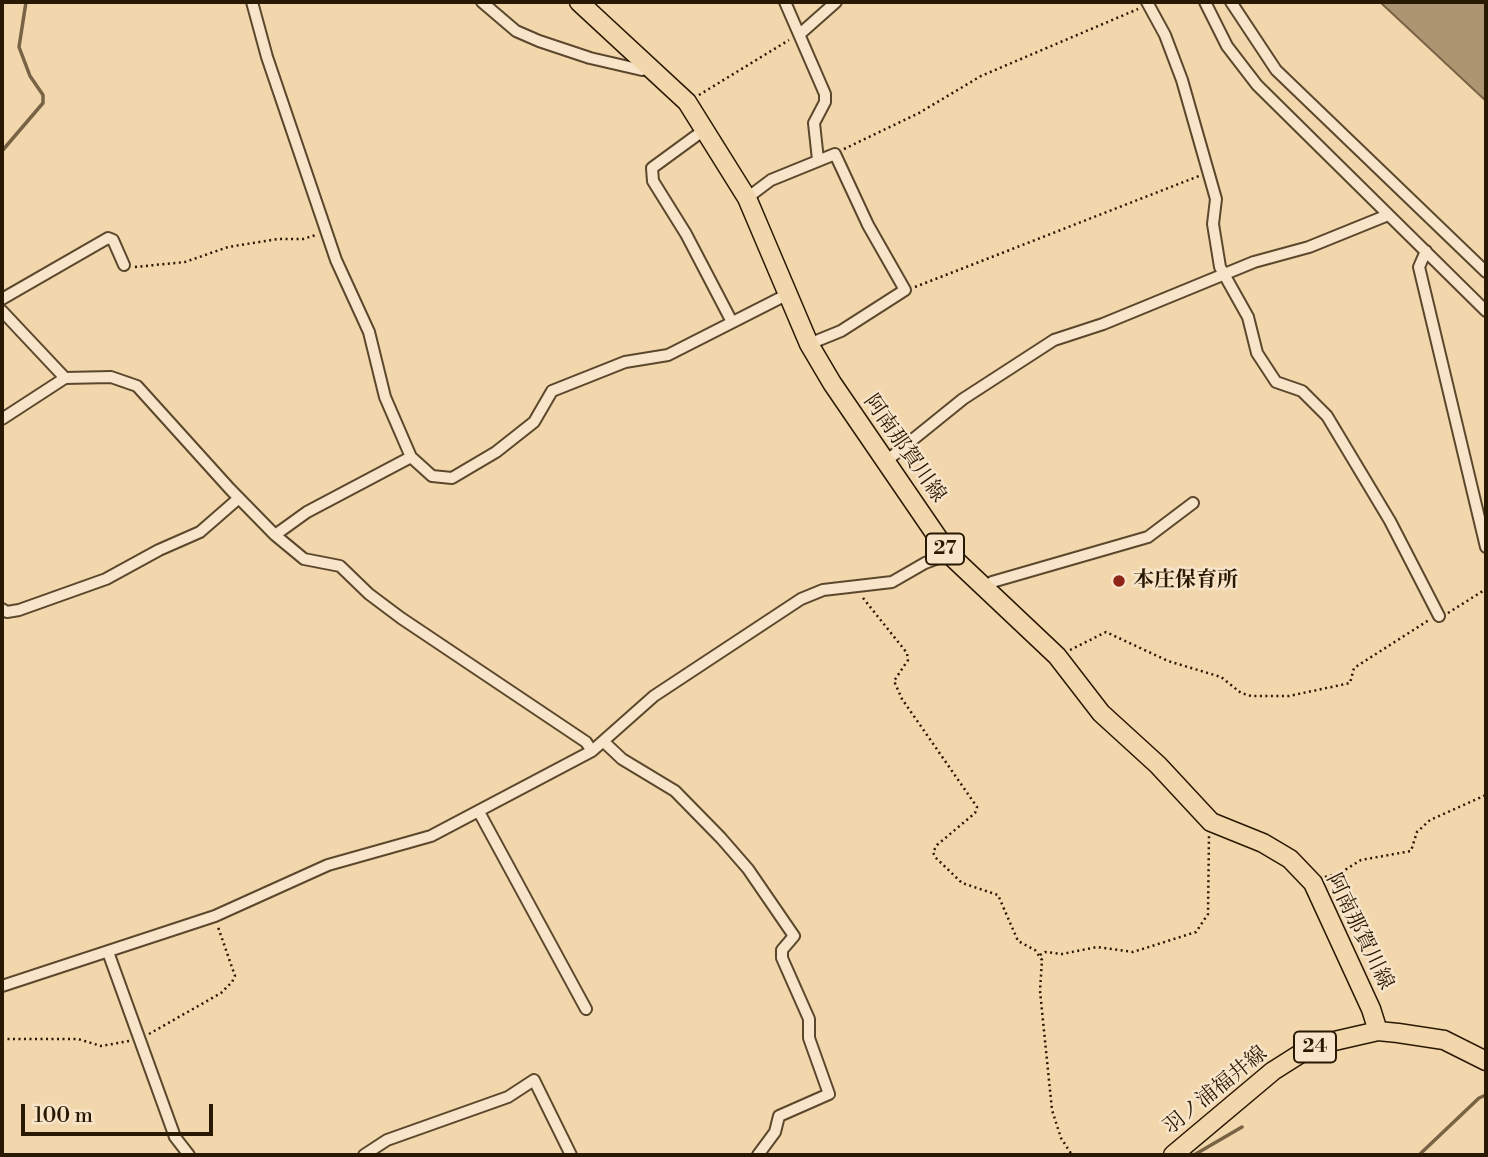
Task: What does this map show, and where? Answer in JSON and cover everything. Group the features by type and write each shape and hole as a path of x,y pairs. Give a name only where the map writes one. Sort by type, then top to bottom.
{"main road":[{"name":"阿南那賀川線","path":"579,2 687,102 747,198 790,293 809,344 885,462 949,554 1058,656 1101,713 1158,765 1211,822 1272,848 1290,859 1313,883 1367,1000 1378,1031"},
{"name":"羽ノ浦福井線","path":"1173,1155 1273,1070 1303,1052 1378,1031 1444,1040 1486,1061"}],"street":[{"path":"253,2 271,68 326,232 369,332 385,397 411,457 432,476 441,480 452,478 496,452 534,422 552,391 625,362 668,355 790,293"},
{"path":"482,2 516,31 539,41 642,71 651,66"},
{"path":"785,2 801,33 825,94 825,102 814,124 818,160"},
{"path":"801,33 836,2"},
{"path":"1147,2 1165,35 1182,80 1216,199 1213,224 1224,275 1248,317 1258,353 1276,382 1302,391 1327,416 1390,521 1439,616"},
{"path":"1205,2 1227,46 1256,85 1486,311"},
{"path":"1231,2 1276,70 1486,272"},
{"path":"704,130 652,168 653,181 686,234 732,322"},
{"path":"747,198 771,180 835,154 868,225 905,290 841,331 809,344"},
{"path":"885,462 964,399 1043,345 1254,262 1309,247 1388,215"},
{"path":"2,299 108,238 113,240 124,265"},
{"path":"1426,251 1419,267 1486,547"},
{"path":"2,311 65,378"},
{"path":"2,419 65,378 111,377 137,386 239,498 275,535 304,559 340,566 369,594 401,618 586,742 592,751"},
{"path":"275,535 307,512 411,457"},
{"path":"2,609 7,612 19,610 106,579 159,550 200,532 239,498"},
{"path":"985,589 992,582 1148,537 1193,503"},
{"path":"2,986 215,916 328,865 431,836 592,751 654,696 801,599 823,590 892,582 925,563 949,554"},
{"path":"604,742 622,759 683,799 739,857 791,928 794,936 782,950 782,958 809,1019 809,1038 829,1094 779,1116 775,1132 758,1155"},
{"path":"479,812 586,1009"},
{"path":"107,952 175,1137 189,1155"},
{"path":"364,1155 387,1140 508,1097 534,1080 571,1155"}],"path":[{"path":"835,154 919,113 981,76 1147,2"},
{"path":"687,102 801,33"},
{"path":"905,290 1208,173"},
{"path":"124,265 139,268 158,267 185,262 228,247 278,239 303,239 326,232"},
{"path":"857,586 907,653 908,660 894,681 902,699 977,807 975,813 937,845 933,852 935,857 962,883 998,895 1018,941 1040,955"},
{"path":"1058,656 1106,632 1168,661 1221,677 1251,696 1289,696 1350,683 1354,668 1486,589"},
{"path":"1313,883 1340,873 1361,860 1411,851 1417,832 1430,820 1486,795"},
{"path":"1040,955 1045,952 1062,954 1097,947 1133,952 1196,932 1208,914 1211,822"},
{"path":"2,1039 78,1039 101,1046 138,1039 221,993 236,976 215,916"},
{"path":"1040,955 1040,991 1052,1110 1061,1138 1072,1155"}],"shaded area":[{"path":"1380,2 1486,2 1486,101"}],"waterway":[{"path":"2,151 43,103 43,95 30,76 19,47 26,2"},
{"path":"1419,1155 1479,1098 1486,1095"},
{"path":"1194,1155 1242,1127"}],"place":[{"name":"本庄保育所","path":"1119,581"}]}
